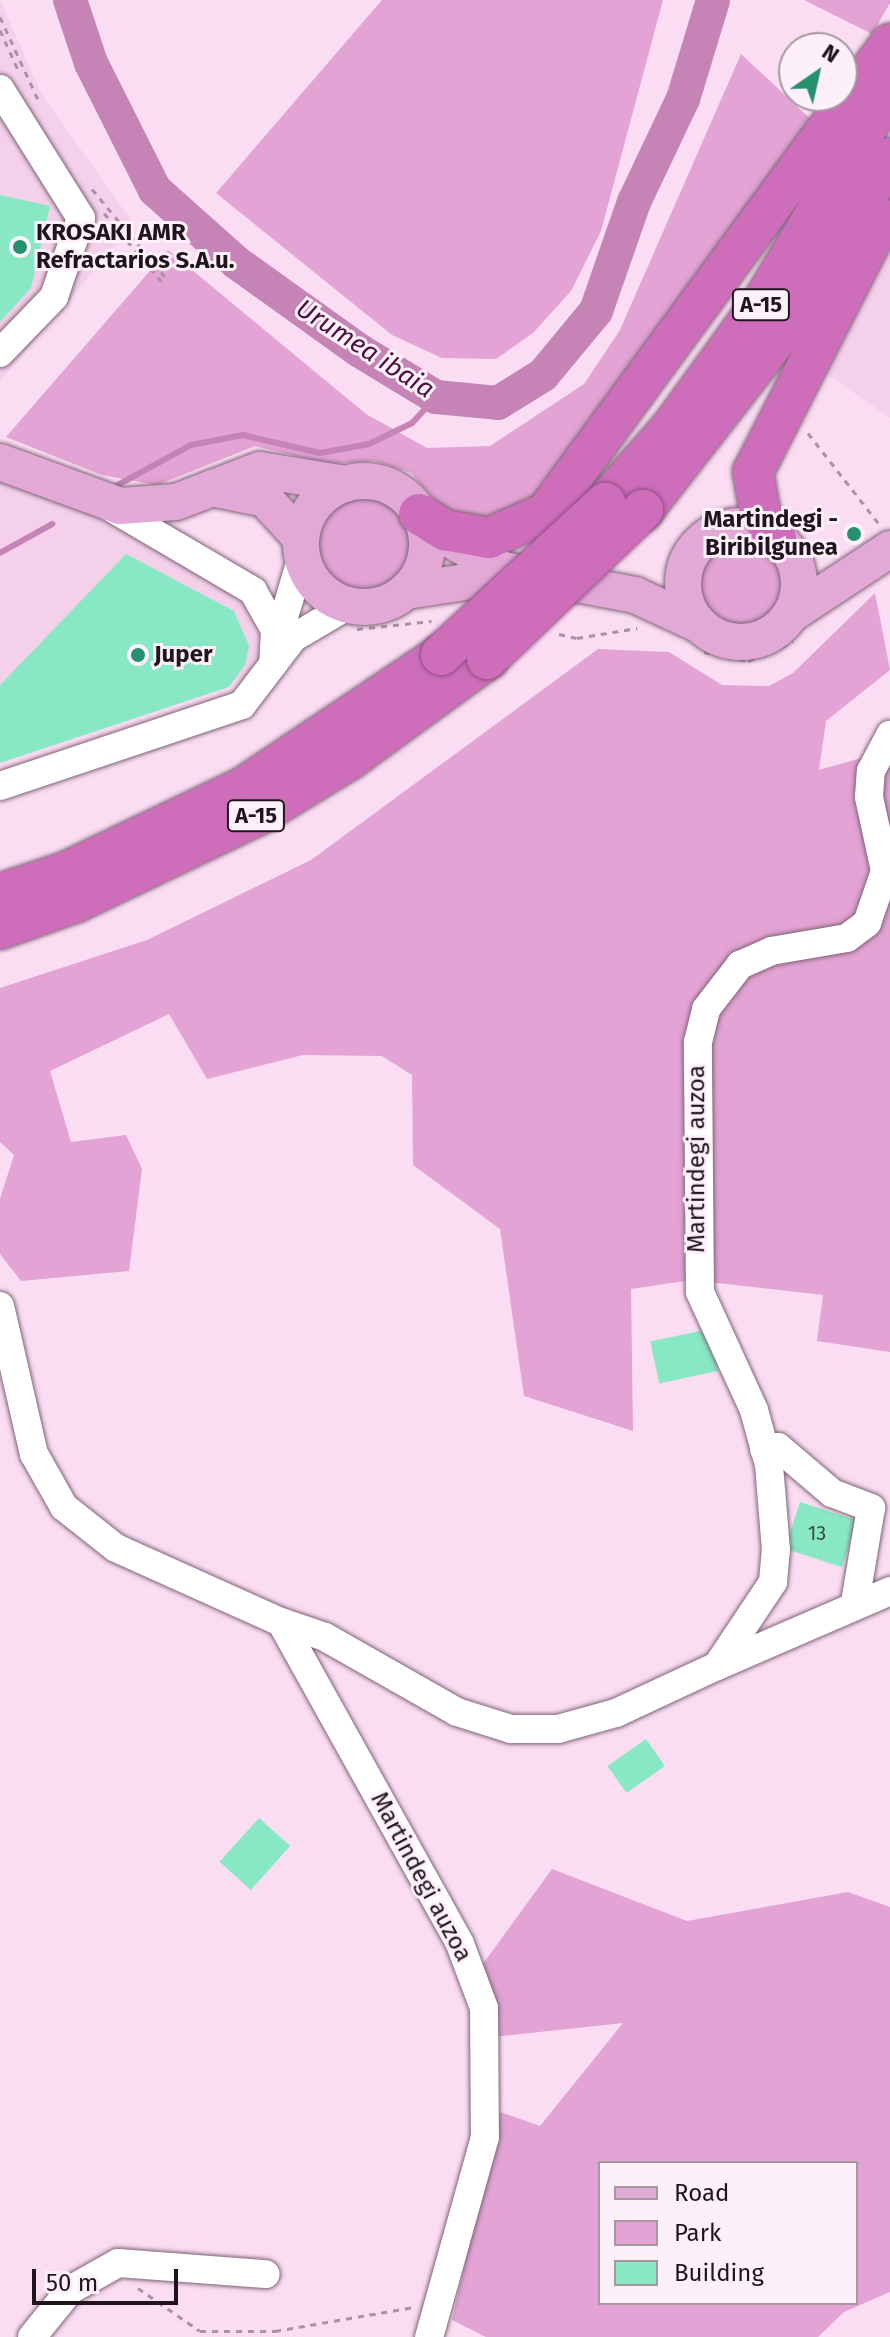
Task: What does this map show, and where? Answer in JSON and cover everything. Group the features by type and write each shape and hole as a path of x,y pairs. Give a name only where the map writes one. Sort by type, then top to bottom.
{"highway":[{"path":"421,519 474,538 520,530 546,513 890,44"},
{"name":"A-15","path":"0,894 91,861 244,787 441,638 624,507 672,427 764,300 890,89"},
{"name":"A-15","path":"0,929 76,902 260,814 350,759 487,659 785,329 890,158"},
{"path":"784,547 754,492 765,436 890,204"}],"main road":[{"path":"0,462 102,503 157,506 260,470 395,490 421,519 469,555 521,575 599,587 653,601 697,636 747,641 795,626 880,545"},
{"path":"302,547 315,504 346,484"},
{"path":"212,488 265,499 302,547 317,587 348,618 385,604 406,591 423,567 421,519"},
{"path":"599,587 650,574 724,528 760,529 784,547 828,565 880,545"},
{"path":"784,547 799,586 795,626"},
{"path":"694,549 684,596 697,636"},
{"path":"406,591 521,575"}],"street":[{"path":"0,89 81,218 54,297 0,353"},
{"path":"102,503 242,581 270,615 274,655"},
{"path":"0,786 227,712 256,691 274,655 302,547"},
{"path":"274,655 305,627 348,618"},
{"name":"Martindegi auzoa","path":"717,1666 773,1582 764,1449 726,1336 700,1292 698,1042 706,1009 740,965 771,951 847,938 867,923 885,871 871,771 890,735"},
{"path":"0,1306 34,1454 64,1507 116,1548 281,1622 325,1637 457,1712 511,1729 558,1729 616,1713 855,1603 890,1591"},
{"path":"764,1449 778,1447 832,1493 871,1508 855,1603"},
{"name":"Martindegi auzoa","path":"281,1622 460,1944 484,2008 485,2137 432,2327"},
{"path":"32,2337 70,2290 107,2266 149,2260 266,2274"}],"path":[{"path":"0,17 44,113"},
{"path":"84,177 165,277"},
{"path":"807,426 825,462 880,545"},
{"path":"348,618 441,638"},
{"path":"697,636 748,661 795,626"},
{"path":"552,631 577,638 649,629"},
{"path":"128,2279 200,2331 275,2331 405,2306 432,2327"}],"shaded area":[{"path":"0,0 42,95 134,224 0,381"},
{"path":"890,244 890,418 827,374"},
{"path":"0,478 139,532 256,605 259,672 0,759"}],"green space":[{"path":"382,0 663,0 601,231 571,291 533,333 496,359 442,358 392,335 216,193"},
{"path":"804,0 890,0 890,3 872,34"},
{"path":"741,54 778,89 778,112 803,112 816,124 535,499 479,526 450,517 411,473 375,461 329,464 255,446 157,485 102,475 6,437 168,250 366,414 427,448 490,446 584,384 620,330"},
{"path":"364,496 382,500 398,510 408,526 412,544 408,562 398,578 382,588 364,592 346,588 330,578 320,562 316,544 320,526 330,510 346,500"},
{"path":"740,540 756,544 770,553 779,567 783,583 779,599 770,613 756,622 740,626 724,622 710,613 701,599 697,583 701,567 710,553 724,544"},
{"path":"875,593 890,670 826,721 819,770 890,750 890,1352 817,1341 823,1295 692,1280 631,1289 633,1431 524,1396 500,1229 413,1165 412,1075 382,1056 303,1055 207,1079 169,1014 50,1071 71,1142 126,1135 142,1169 129,1271 21,1281 0,1254 0,1199 14,1155 0,1142 0,988 147,940 311,860 598,649 669,652 722,685 769,686 793,673"},
{"path":"552,1869 687,1921 848,1892 890,1907 890,2292 844,2312 818,2337 486,2337 452,2320 500,2112 540,2126 623,2023 493,2037 477,1972"}],"building":[{"name":"KROSAKI AMR Refractarios S.A.u.","path":"0,195 50,206 31,288 0,322"},
{"name":"Juper","path":"126,554 234,611 249,646 245,665 229,687 0,763 0,685"},
{"path":"709,1329 718,1371 659,1384 650,1341"},
{"path":"800,1502 857,1521 842,1567 785,1549"},
{"path":"646,1739 665,1766 626,1793 607,1766"},
{"path":"259,1818 290,1846 251,1890 220,1862"}],"waterway":[{"name":"Urumea ibaia","path":"70,0 91,63 155,190 237,263 360,351 436,397 498,403 543,375 596,311 634,202 683,99 713,0"},
{"path":"116,486 191,445 243,435 320,453 369,444 412,423 436,397"},
{"path":"0,553 52,524"}],"place":[{"name":"KROSAKI AMR Refractarios S.A.u.","path":"20,247"},
{"name":"Martindegi - Biribilgunea","path":"854,534"},
{"name":"Juper","path":"138,655"}]}
